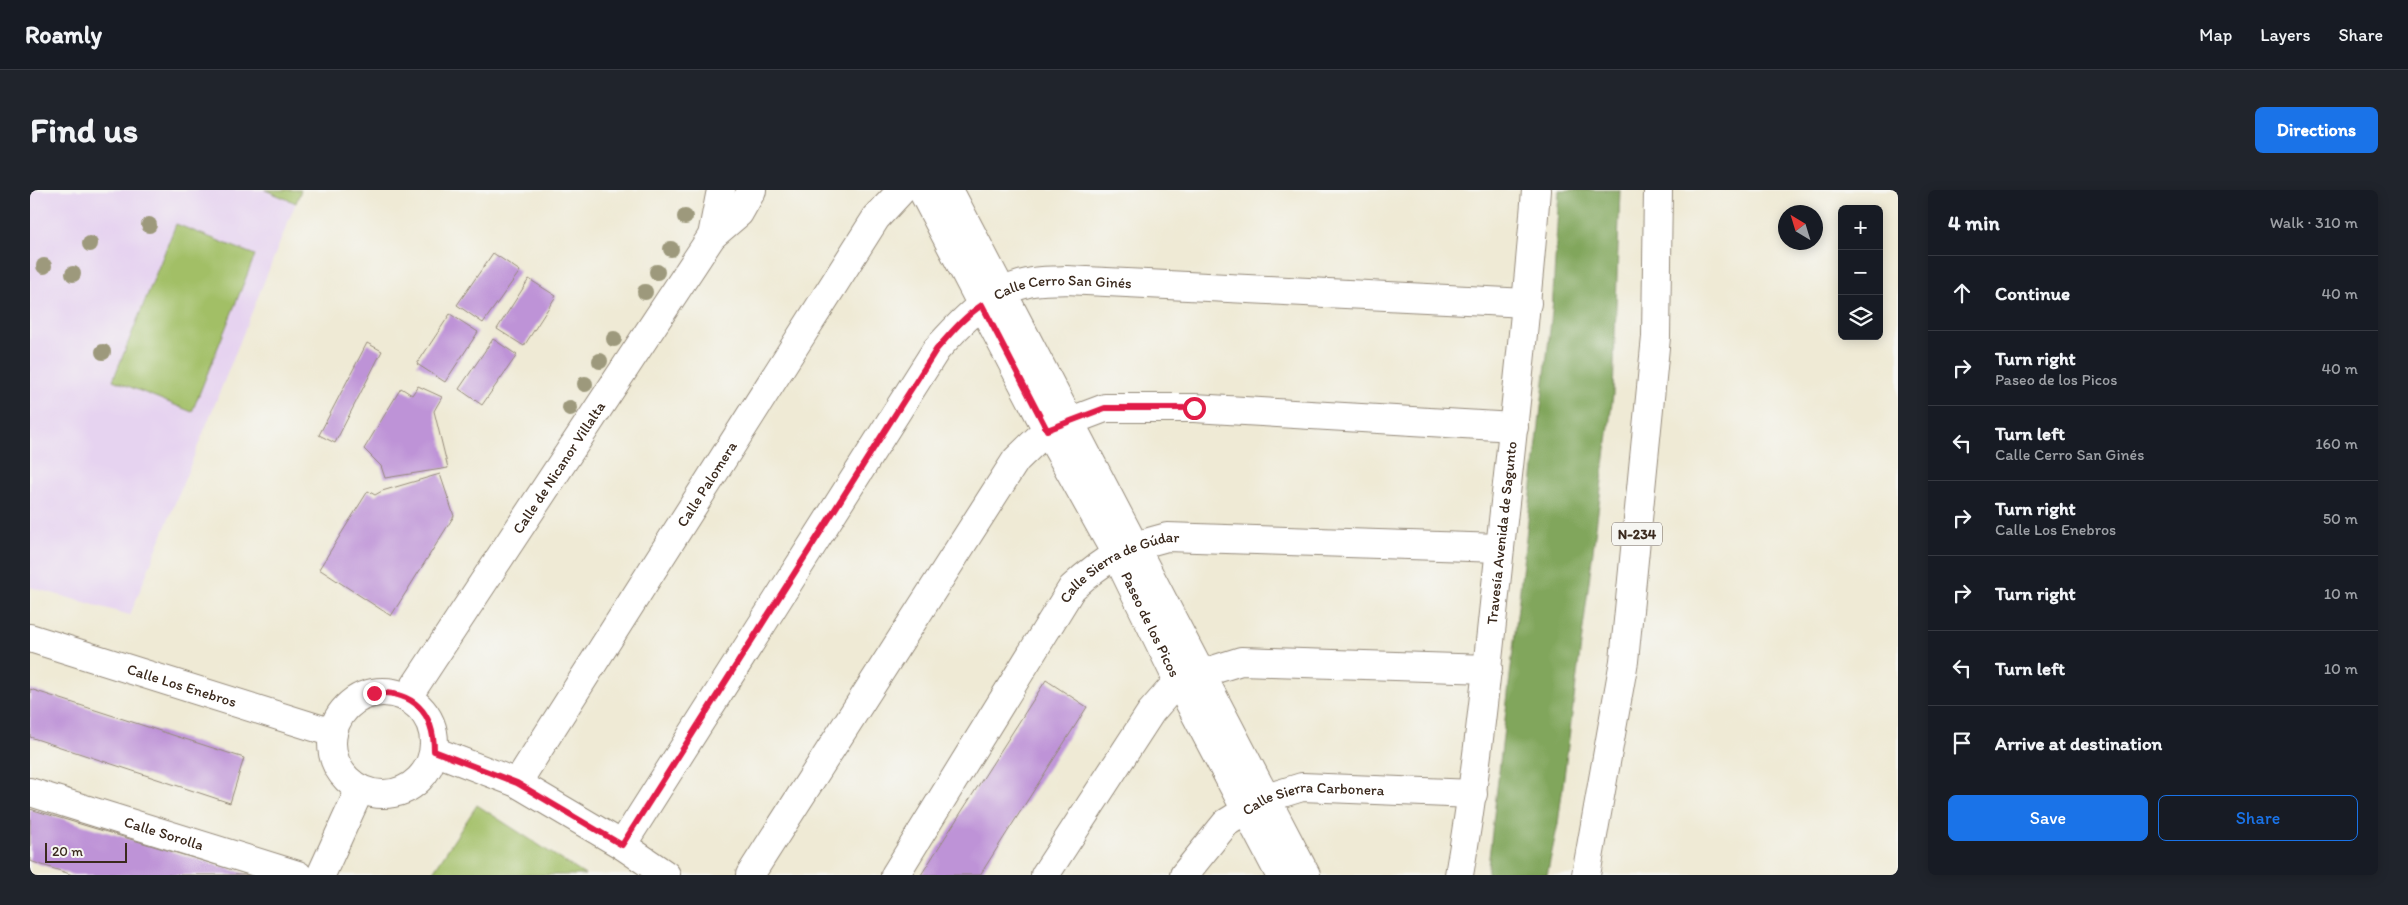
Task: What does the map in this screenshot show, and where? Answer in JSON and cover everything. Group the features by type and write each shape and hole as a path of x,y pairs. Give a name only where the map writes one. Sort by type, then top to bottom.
{"main road":[{"name":"Calle de Nicanor Villalta","path":"712,236 721,190"},
{"name":"Calle de Nicanor Villalta","path":"407,698 712,236 739,213 752,190"},
{"name":"Calle Palomera","path":"517,783 876,218 902,190"},
{"name":"Paseo de los Picos","path":"922,190 992,299 1125,550 1256,804 1306,875"},
{"name":"Paseo de los Picos","path":"949,190 992,299"},
{"name":"Travesía Avenida de Sagunto","path":"1459,875 1473,794 1488,669 1527,303 1536,190"},
{"name":"N-234","path":"1586,875 1624,661 1656,338 1658,190"},
{"name":"Calle Cerro San Ginés","path":"622,845 936,350 962,321 992,299 1028,283 1066,280 1527,303"},
{"path":"750,875 1011,468 1058,426 1105,408 1194,408 1514,427"},
{"name":"Calle Sierra de Gúdar","path":"895,875 1072,588 1094,567 1125,550 1167,537 1500,548"},
{"name":"Calle Los Enebros","path":"30,638 333,733"},
{"path":"1045,875 1151,712 1190,678 1241,661 1488,669"},
{"path":"389,692 407,698 417,705 428,718 434,734 434,751 429,766 420,779 407,789 392,794 376,794 360,789 347,780 337,766 332,750 333,733 338,719 348,707 360,698 374,693 389,692"},
{"path":"434,751 517,783 622,845 666,875"},
{"name":"Calle Sierra Carbonera","path":"1184,875 1226,823 1256,804 1302,787 1473,794"},
{"path":"321,875 360,789"},
{"name":"Calle Sorolla","path":"30,792 298,875"},
{"name":"Paseo de los Picos","path":"1256,804 1280,875"}],"shaded area":[{"path":"30,190 301,190 130,615 30,587"}],"green space":[{"path":"265,190 301,190 296,203"},
{"path":"1559,190 1620,190 1613,395 1558,824 1547,875 1487,875 1552,312"},
{"path":"176,224 255,255 192,412 113,380"},
{"path":"477,805 585,875 431,875"}],"building":[{"path":"493,253 520,271 483,323 457,305"},
{"path":"529,279 556,296 524,346 497,329"},
{"path":"450,314 478,332 445,382 417,364"},
{"path":"493,339 517,355 482,405 459,389"},
{"path":"367,343 382,351 335,443 319,435"},
{"path":"418,386 442,397 434,411 448,468 385,478 381,466 364,449 401,388 412,395"},
{"path":"440,474 454,516 391,616 319,569 368,491 375,495 382,491"},
{"path":"1046,680 1087,707 980,875 921,875"},
{"path":"30,689 244,758 230,803 30,737"},
{"path":"30,809 250,875 73,875 30,861"}],"route":[{"path":"374,693 389,692 407,698 417,705 428,718 434,734 434,751 517,783 622,845 936,350 975,309 982,305 1047,430 1105,408 1194,408"}]}
